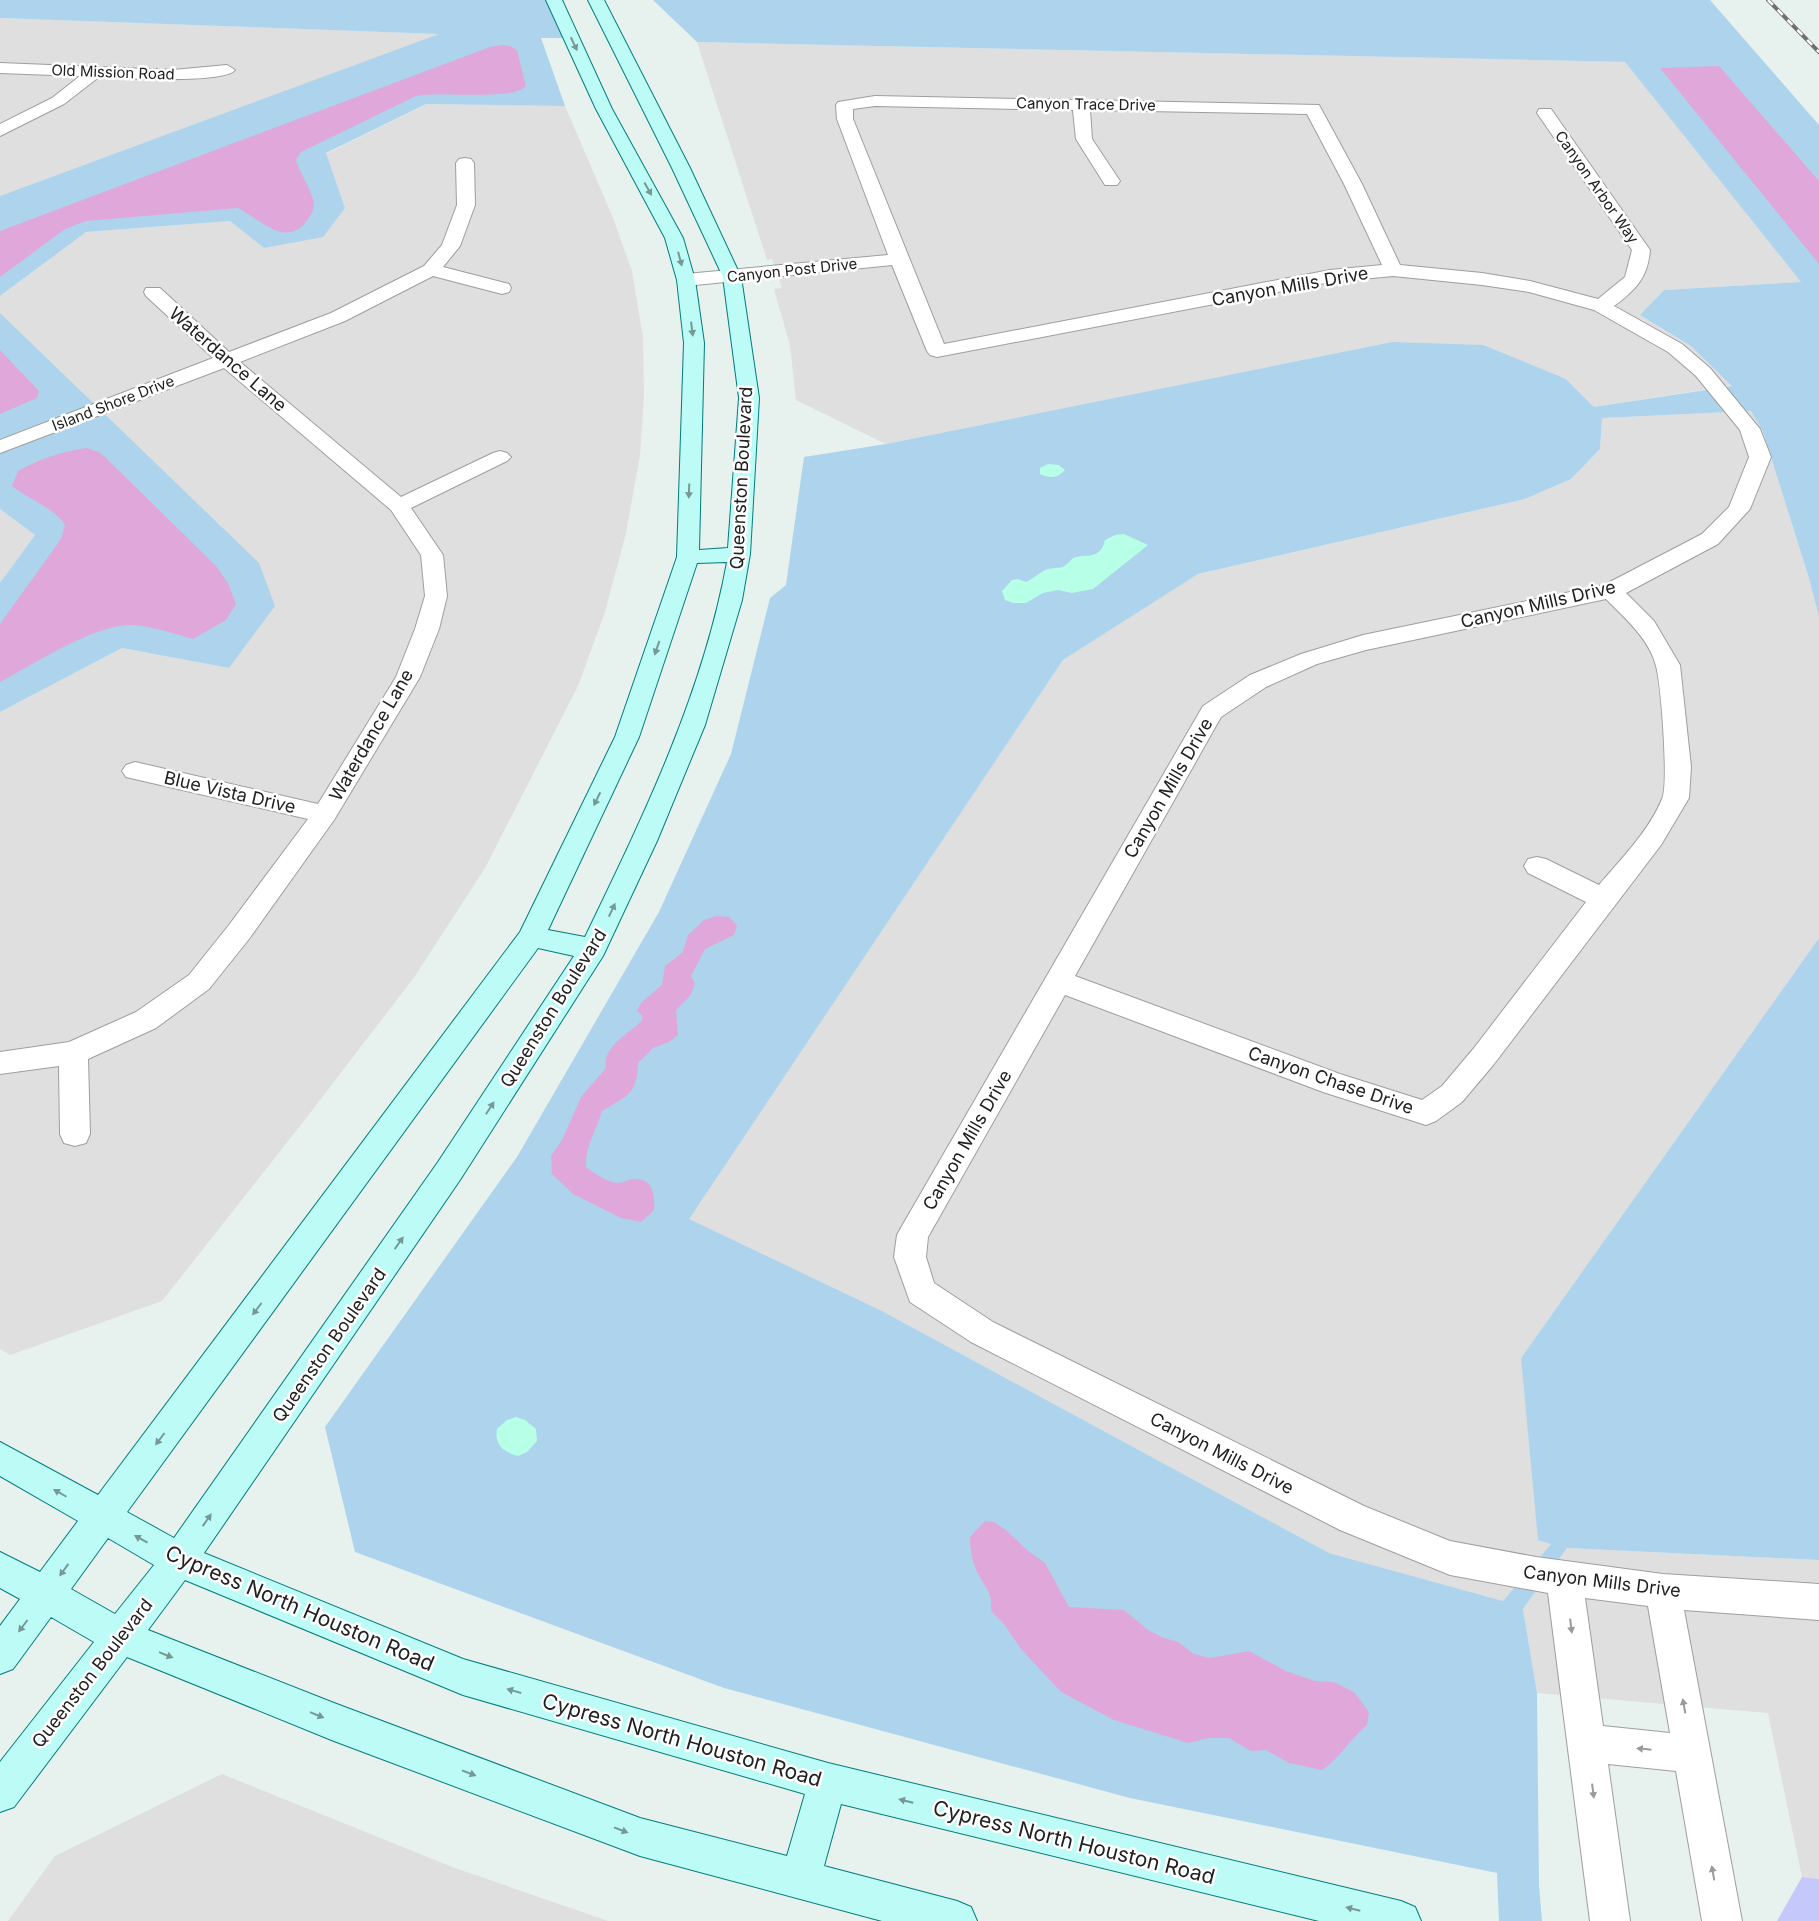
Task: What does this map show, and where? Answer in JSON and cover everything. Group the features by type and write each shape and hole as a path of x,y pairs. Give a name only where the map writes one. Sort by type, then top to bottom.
{"main road":[{"path":"0,1656 531,937 627,737 688,557 694,343 686,280 674,238 604,109 554,0"},
{"name":"Queenston Boulevard","path":"0,1792 179,1560 449,1171 593,949 644,841 693,725 730,600 739,554 749,398 740,319 732,277 681,168 633,105 596,0"},
{"path":"604,109 633,105"},
{"path":"688,557 739,554"},
{"path":"531,937 593,949"},
{"name":"Cypress North Houston Road","path":"0,1458 179,1560 463,1677 828,1782 1401,1921"},
{"path":"0,1570 121,1637 334,1722 640,1837 956,1921"},
{"path":"800,1881 828,1782"}],"street":[{"name":"Old Mission Road","path":"0,68 173,75 226,70"},
{"path":"0,131 58,101 95,72"},
{"name":"Canyon Trace Drive","path":"899,259 844,119 844,105 875,101 1313,109 1353,184 1393,270"},
{"path":"1081,104 1084,139 1111,181"},
{"name":"Canyon Arbor Way","path":"1545,113 1641,250 1640,269 1628,287 1601,306"},
{"path":"465,163 466,205 451,246 431,270 502,288"},
{"name":"Canyon Mills Drive","path":"899,259 937,351 1330,276 1393,270 1482,279 1530,288 1601,306 1674,348 1703,372 1750,429 1760,457 1739,509 1710,539 1611,591 1363,643 1309,659 1258,682 1212,712 913,1235 910,1257 922,1292 982,1332 1352,1518 1450,1558 1564,1578 1663,1591 1819,1602"},
{"name":"Canyon Post Drive","path":"686,280 732,277 899,259"},
{"name":"Island Shore Drive","path":"0,447 338,317 431,270"},
{"name":"Waterdance Lane","path":"0,1063 73,1053 146,1020 199,982 239,932 325,814 408,677 427,629 436,596 432,555 399,506 225,359 152,292"},
{"path":"399,506 500,457"},
{"name":"Canyon Chase Drive","path":"1058,981 1333,1084 1426,1113 1452,1094 1484,1056 1603,899 1652,838 1676,798 1678,766 1668,665 1646,626 1611,591"},
{"name":"Blue Vista Drive","path":"135,771 325,814"},
{"path":"1537,866 1603,899"},
{"path":"73,1053 75,1134"},
{"path":"1564,1578 1610,1921"},
{"path":"1663,1591 1722,1921"},
{"path":"1586,1743 1692,1754"}],"shaded area":[{"path":"0,0 545,0 564,38 541,38 565,106 426,104 326,153 345,208 323,237 264,248 230,221 86,232 0,296 0,196 439,34 0,18"},
{"path":"653,0 1710,0 1819,125 1819,617 1809,578 1763,432 1751,411 1602,418 1600,449 1571,479 1525,499 1198,574 1063,660 689,1219 882,1311 1329,1553 1503,1601 1551,1544 1538,1540 1521,1358 1819,938 1819,1560 1567,1548 1523,1609 1537,1693 1539,1886 1542,1921 1499,1921 1497,1873 1130,1798 724,1688 355,1552 325,1427 517,1157 659,912 731,754 770,598 786,585 804,457 886,444 1392,342 1483,345 1566,379 1594,407 1732,386 1691,346 1640,315 1664,290 1801,282 1625,62 697,42"},
{"path":"0,18 441,34 0,196"},
{"path":"697,42 1625,62 1801,282 1664,290 1640,315 1691,346 1733,385 1594,407 1566,379 1392,342 886,444 796,400 790,345 774,289 782,288 772,259 767,260"},
{"path":"510,46 517,50 526,86 519,91 492,94 416,96 301,152 296,160 314,205 309,218 297,230 279,232 238,208 86,221 65,229 0,277 0,231 490,47"},
{"path":"1719,66 1819,181 1819,264 1660,68"},
{"path":"426,104 565,106 613,218 632,271 643,338 644,394 640,455 626,533 605,612 578,686 485,868 415,976 162,1301 10,1355 0,1349 0,712 122,648 229,668 113,423 0,313 0,296 86,232 230,221 264,248 345,208 326,154"},
{"path":"0,313 259,563 275,606 229,668 122,648 0,712 0,583 35,535 0,509"},
{"path":"0,350 39,391 37,398 0,414"},
{"path":"1751,411 1763,432 1809,578 1819,617 1819,938 1521,1358 1552,1543 1503,1601 1329,1553 882,1311 688,1219 1063,660 1198,574 1525,499 1571,479 1600,449 1602,418"},
{"path":"86,448 99,452 106,458 216,566 228,583 236,604 226,620 193,639 148,627 118,626 84,637 65,646 0,682 0,624 61,539 65,525 49,509 12,486 18,471 50,456"},
{"path":"0,509 35,535 0,583"},
{"path":"716,916 729,917 737,925 734,935 705,949 691,976 695,984 690,996 676,1010 678,1035 669,1042 653,1048 638,1063 636,1082 633,1088 625,1097 602,1111 587,1152 586,1167 605,1179 618,1183 632,1179 641,1179 646,1181 652,1189 654,1210 641,1222 621,1218 573,1194 552,1174 551,1156 562,1140 581,1097 606,1068 608,1053 612,1047 642,1021 642,1015 637,1011 641,1003 662,985 665,966 683,952 688,935 704,920"},
{"path":"985,1521 994,1522 1006,1530 1028,1551 1045,1563 1069,1607 1124,1610 1148,1630 1178,1642 1194,1654 1210,1658 1249,1651 1286,1671 1315,1681 1334,1682 1354,1692 1369,1712 1367,1725 1322,1770 1289,1763 1266,1750 1251,1751 1229,1738 1209,1738 1188,1743 1114,1720 1061,1692 1021,1649 1004,1624 991,1611 990,1595 977,1572 970,1546 970,1537"},
{"path":"1567,1548 1819,1560 1819,1879 1802,1877 1768,1713 1537,1693 1523,1609"},
{"path":"222,1774 452,1867 608,1921 8,1921 55,1856"},
{"path":"1802,1877 1819,1879 1819,1921 1777,1921"}],"sand":[{"path":"1048,464 1059,465 1065,470 1053,477 1040,474 1040,468"},
{"path":"1124,534 1148,545 1093,589 1072,593 1058,590 1043,593 1026,603 1013,603 1005,600 1002,591 1012,580 1018,579 1026,582 1045,570 1064,566 1073,558 1096,554 1103,547 1105,540 1115,535"},
{"path":"516,1417 525,1420 536,1429 537,1441 527,1452 518,1456 504,1450 499,1444 496,1435 497,1429 507,1420"}],"railway":[{"path":"1768,0 1819,52"}]}
